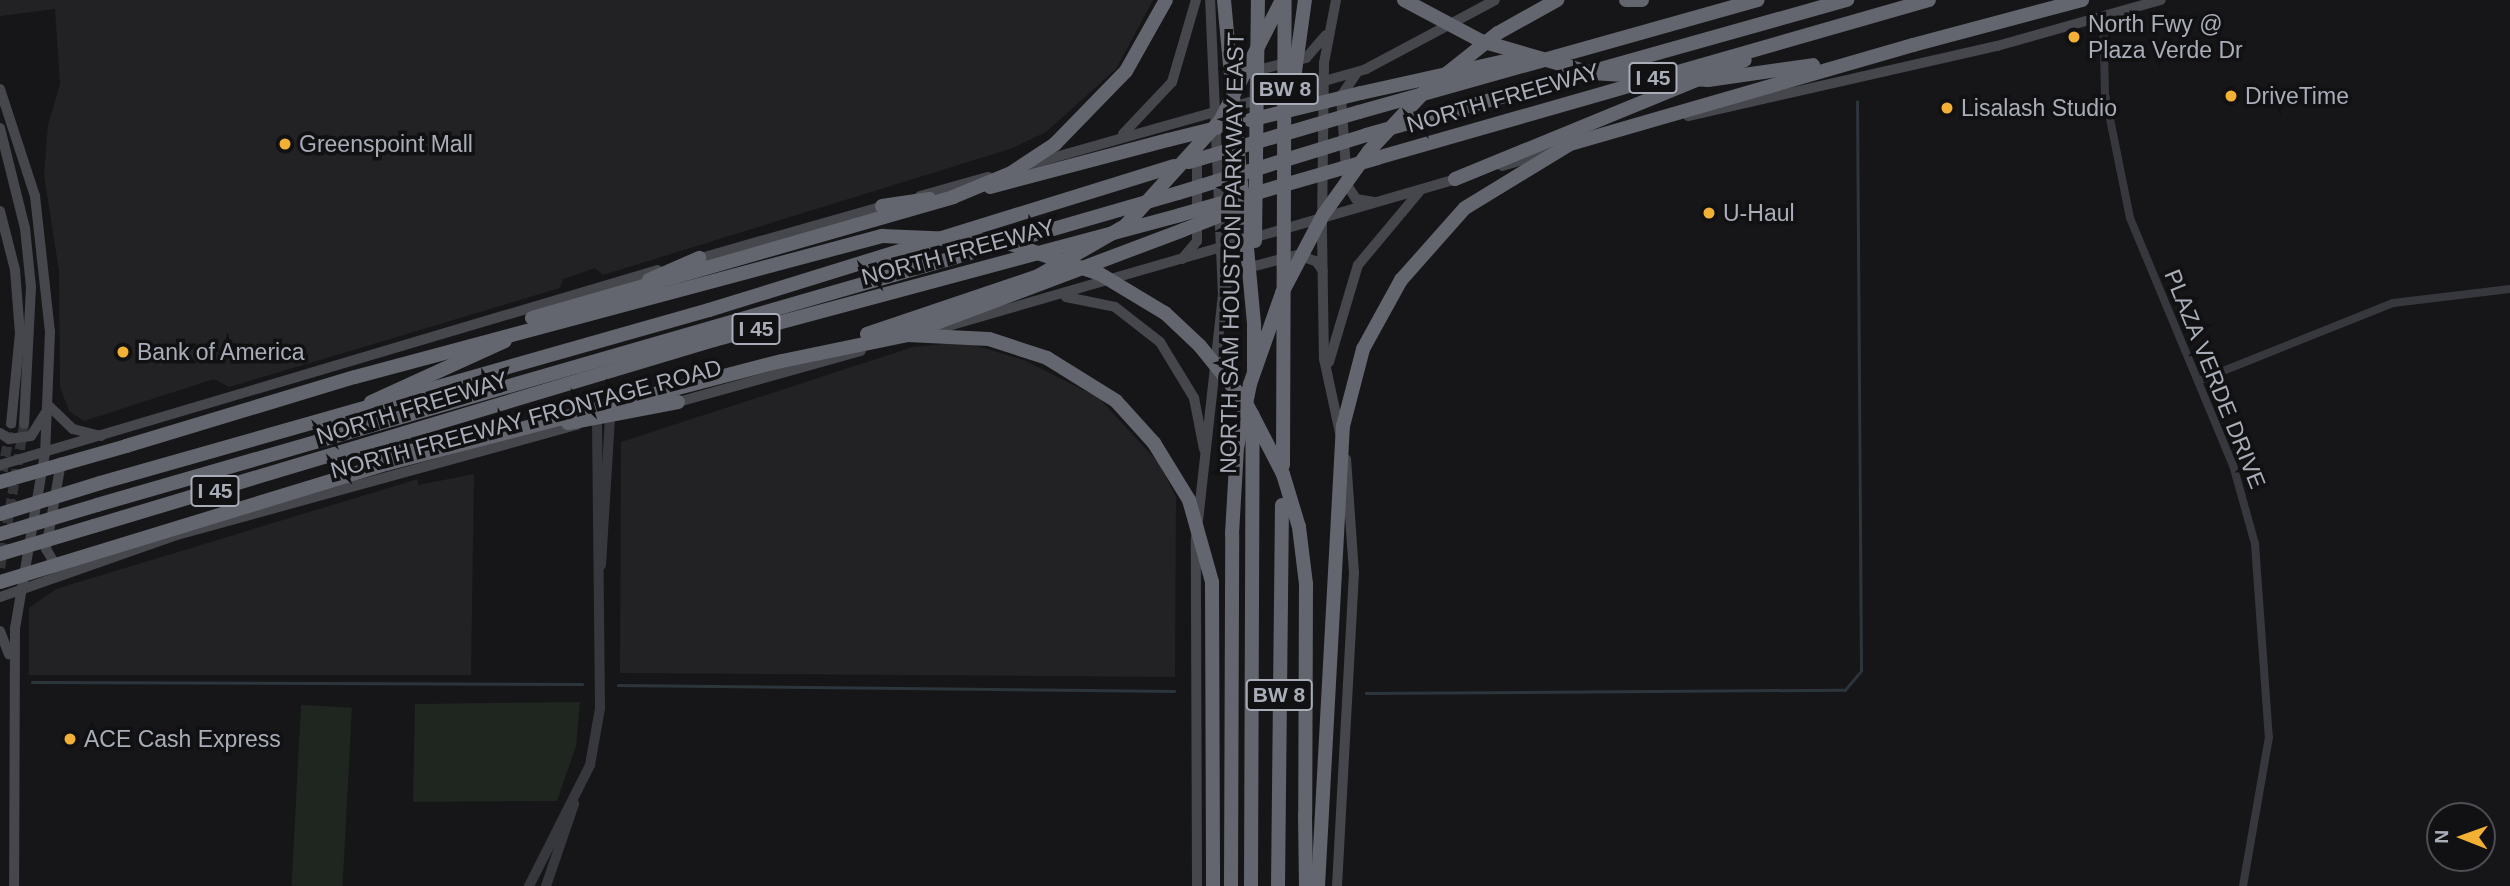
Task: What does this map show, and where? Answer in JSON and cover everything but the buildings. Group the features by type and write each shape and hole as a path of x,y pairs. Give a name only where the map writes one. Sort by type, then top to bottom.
{"highway":[{"path":"355,377 573,304 990,183 1055,144 1103,101 1167,0"},
{"path":"1224,0 1254,326"},
{"name":"NORTH SAM HOUSTON PARKWAY EAST","path":"1251,886 1258,0"},
{"path":"782,361 1038,276 1125,226 1220,121 1284,0"},
{"name":"BW 8","path":"1278,886 1284,0"},
{"path":"1284,178 1305,0"},
{"path":"1405,0 1499,48 1636,79 1732,78 1913,45"},
{"path":"1231,886 1233,488 1245,407 1267,329 1305,246 1368,151 1453,66 1557,0"},
{"path":"1626,0 1642,0"},
{"name":"NORTH FREEWAY","path":"0,514 100,483 345,416 1174,166 1758,0"},
{"name":"NORTH FREEWAY","path":"0,534 1178,193 1366,135 1847,0"},
{"name":"NORTH FREEWAY","path":"0,554 335,456 714,340 1180,215 1929,0"},
{"path":"1318,886 1343,426 1363,349 1401,280 1465,208 1570,144 1913,45 2082,0"},
{"path":"1455,179 1825,28"},
{"path":"882,206 970,193 1164,134 1615,40"},
{"path":"867,349 1183,230 1312,177"},
{"path":"0,482 355,377 882,236 1002,241 1123,285 1174,321 1224,373 1262,428 1291,499 1306,584 1306,886"},
{"path":"345,416 403,383 699,258"},
{"path":"0,582 386,464 782,361 908,335 989,339 1047,358 1092,382 1154,443 1189,500 1212,582 1213,886"},
{"path":"335,456 408,452 678,402"}],"main road":[{"path":"1113,140 1143,119 1172,82 1196,0"},
{"name":"NORTH SAM HOUSTON PARKWAY EAST","path":"1197,886 1196,539 1223,295 1210,0"},
{"path":"1336,0 1329,30 1323,83 1323,271 1327,379 1346,458 1354,573 1337,886"},
{"path":"1380,202 1356,198 1347,185 1341,96 1348,80 1495,0"},
{"name":"NORTH FREEWAY FRONTAGE ROAD","path":"0,597 177,535 597,420 678,402 1049,299 1455,179 2161,0"},
{"path":"1214,61 1235,75 1306,58 1329,30"},
{"path":"1164,134 1217,114 1366,69"},
{"path":"0,89 24,155 43,243 48,405 45,453 19,591 12,667 14,886"},
{"path":"0,128 25,228 31,287 24,424"},
{"path":"0,465 699,258 1113,140 1183,132 1197,156 1197,241 1180,261"},
{"path":"1327,379 1358,265 1393,216 1423,188"},
{"path":"0,211 15,270 20,333 10,424"},
{"path":"1223,295 1239,270 1297,255 1316,261 1323,271"},
{"path":"1049,299 1115,307 1160,342 1194,398 1205,464"},
{"path":"0,432 9,439 31,436 48,405"},
{"path":"48,405 73,429 103,436"},
{"path":"90,439 68,451 58,468 46,549 57,569 90,566"},
{"path":"0,631 12,667"}],"street":[{"name":"PLAZA VERDE DRIVE","path":"2103,15 2103,82 2127,207 2248,510 2263,598 2269,737 2243,886"},
{"path":"2198,381 2393,303 2510,289"},
{"path":"598,576 607,537 610,417"},
{"path":"529,886 590,765 600,708 597,420"},
{"path":"546,886 578,790"}],"shaded area":[{"path":"0,0 1153,0 1116,69 1046,132 1010,149 603,275 595,268 563,279 560,288 229,387 214,379 84,421 69,411 60,387 59,271 44,175 48,125 60,84 55,9 0,16"},
{"path":"964,342 1024,360 1099,398 1159,463 1176,497 1175,677 620,673 621,442 913,347"},
{"path":"474,474 471,675 29,675 29,608 56,589 418,479 418,485"},
{"path":"580,702 576,746 557,801 413,802 415,704"},
{"path":"301,705 352,708 343,886 292,886"}],"waterway":[{"path":"1366,693 1845,690 1861,671 1857,102"},
{"path":"32,682 582,684"},
{"path":"618,685 1174,691"}],"tunnel":[{"path":"0,486 11,424"},
{"path":"0,568 24,424"}],"place":[{"name":"North Fwy @ Plaza Verde Dr","path":"2074,37"},
{"name":"DriveTime","path":"2231,96"},
{"name":"Lisalash Studio","path":"1947,108"},
{"name":"Greenspoint Mall","path":"285,144"},
{"name":"U-Haul","path":"1709,213"},
{"name":"Bank of America","path":"123,352"},
{"name":"ACE Cash Express","path":"70,739"}]}
